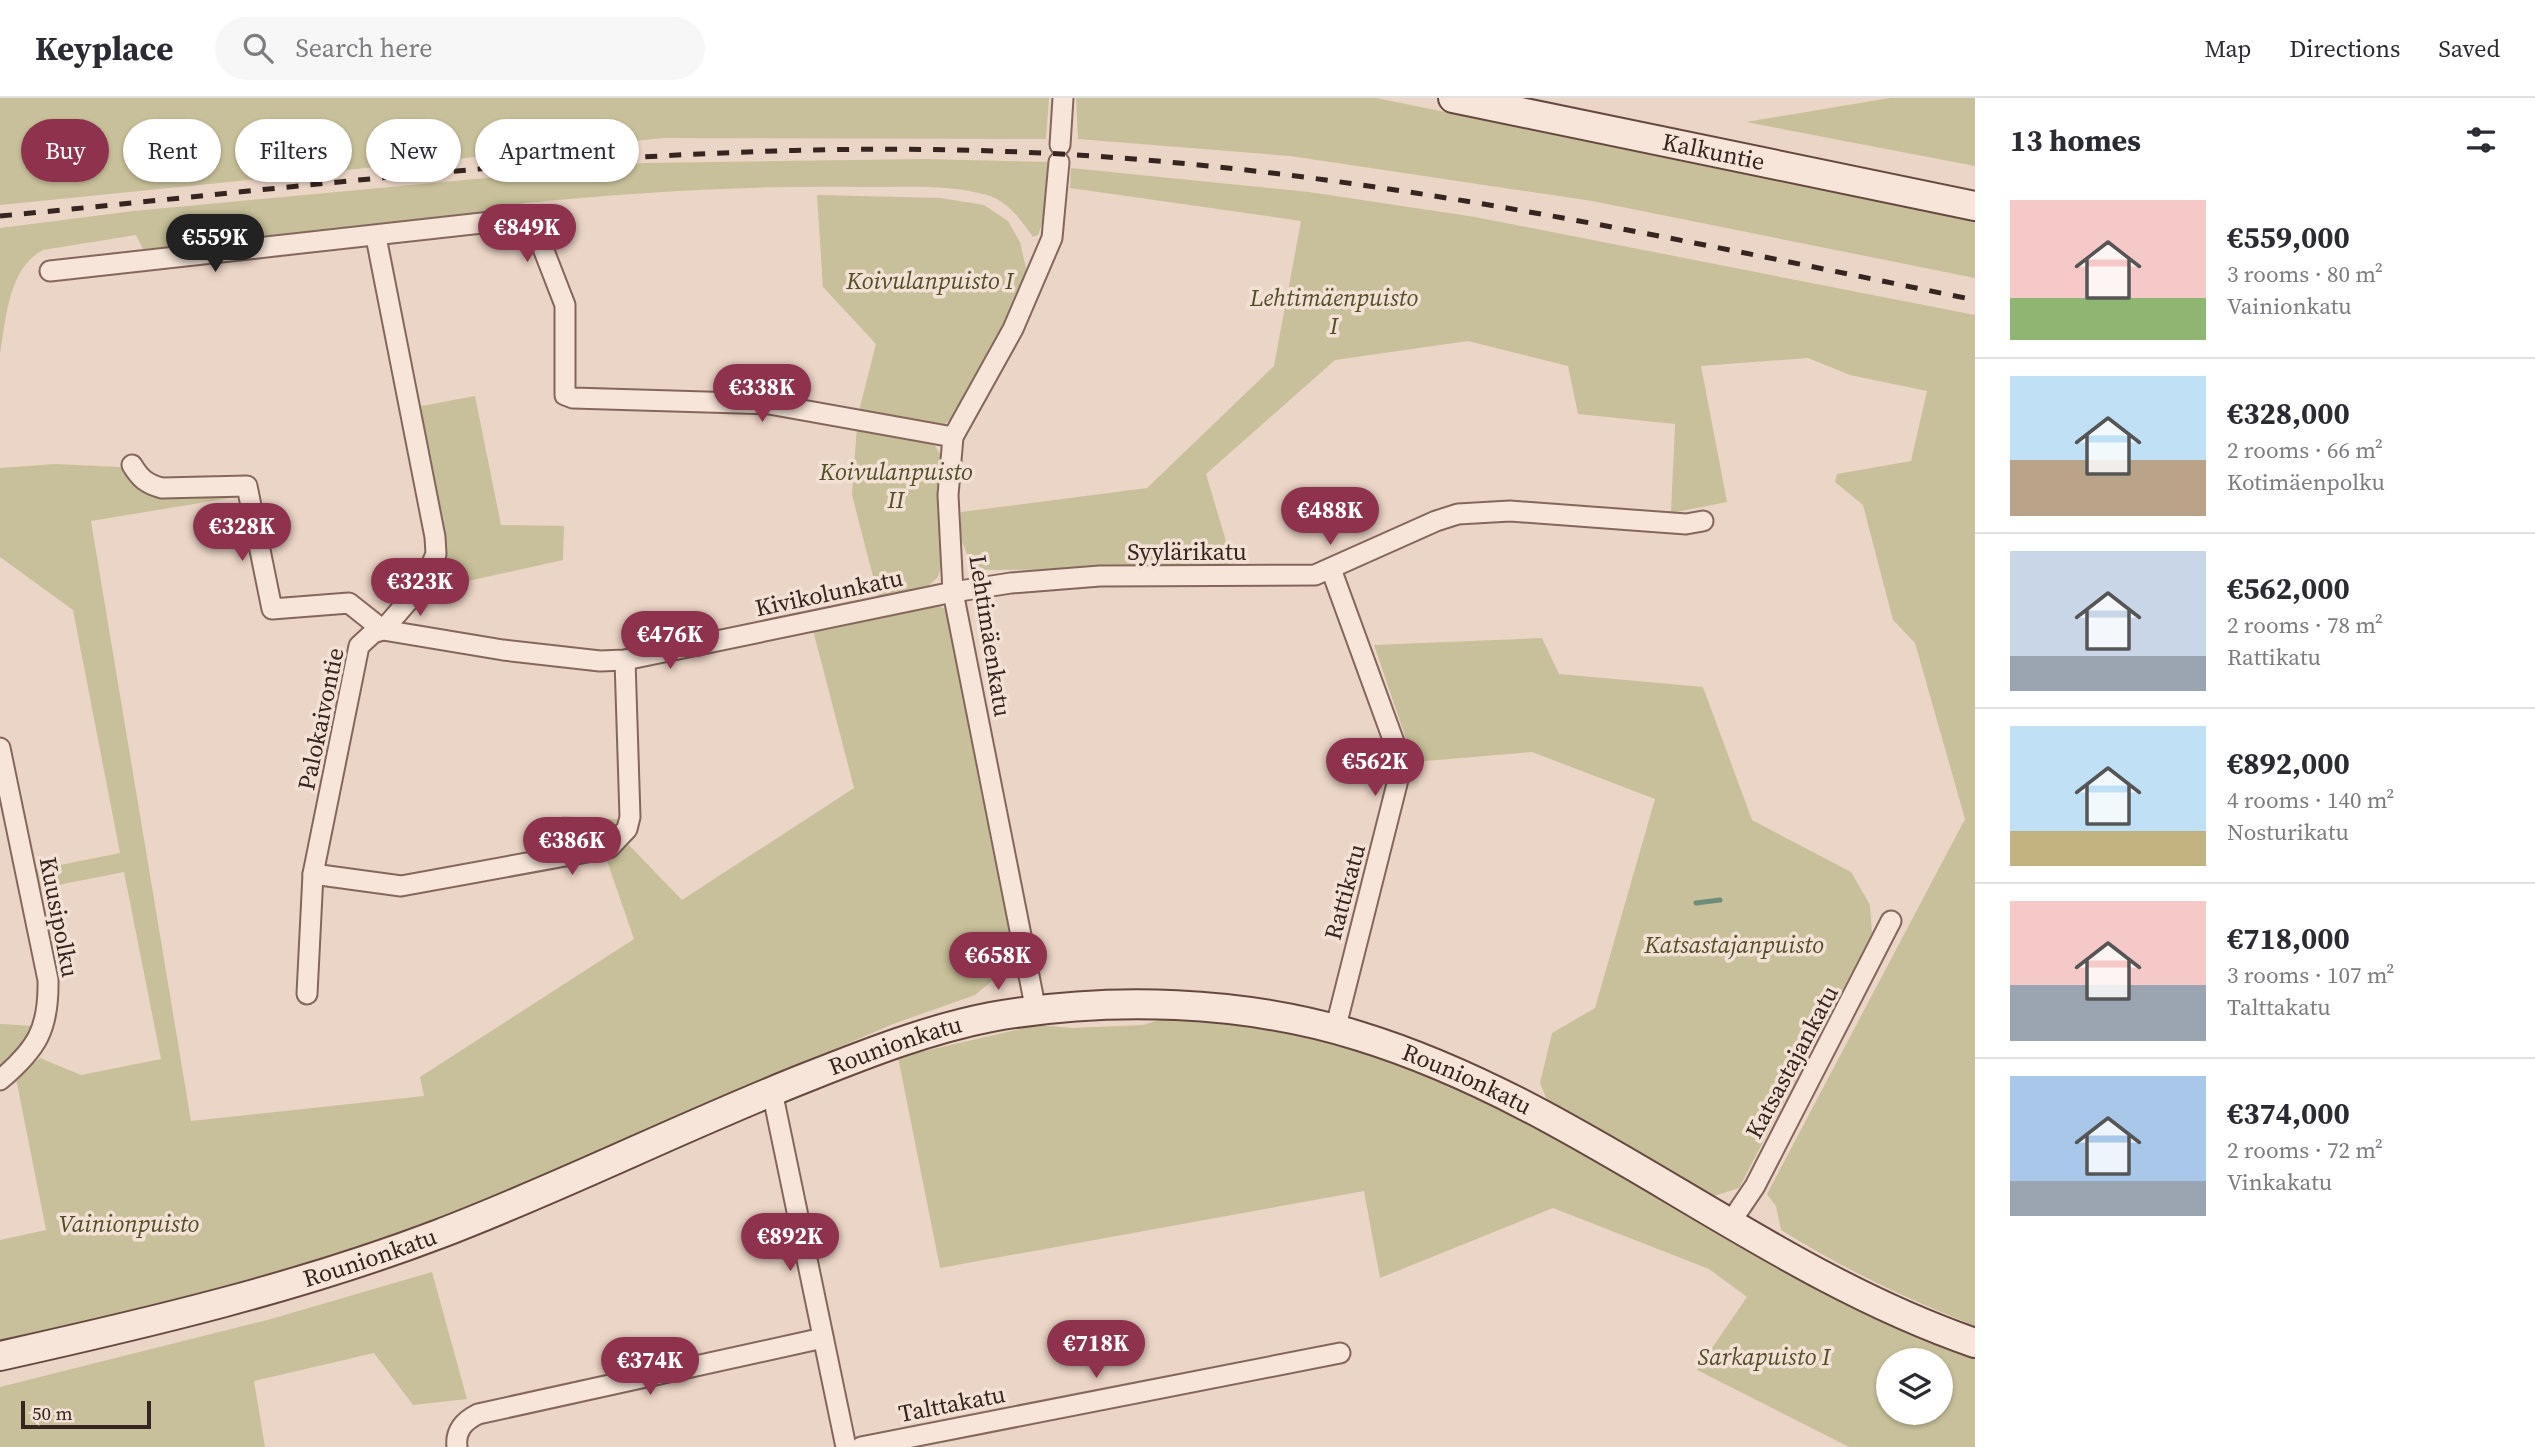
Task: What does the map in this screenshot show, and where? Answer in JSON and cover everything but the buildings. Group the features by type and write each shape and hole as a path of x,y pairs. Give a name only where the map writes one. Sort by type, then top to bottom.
{"main road":[{"name":"Kalkuntie","path":"1466,99 1975,206"},
{"name":"Rounionkatu","path":"0,1356 227,1302 434,1236 510,1206 772,1091 878,1049 988,1018 1036,1011 1101,1007 1186,1007 1270,1015 1335,1030 1409,1054 1486,1087 1590,1140 1730,1223 1858,1294 1975,1343"}],"street":[{"name":"Lehtimäenkatu","path":"1036,1011 953,592 947,495 953,437 1013,329 1052,238 1063,98"},
{"path":"50,271 376,237 527,218 531,220 565,305 565,395 573,398 768,404 953,437"},
{"name":"Palokaivontie","path":"307,994 313,874 359,646 373,634 383,630 423,584 436,554 435,537 376,237"},
{"path":"132,465 149,485 162,488 247,486 272,608 349,603 383,630"},
{"name":"Syylärikatu","path":"953,592 1011,583 1100,576 1315,575 1436,521 1458,514 1510,511 1686,524 1703,521"},
{"name":"Rattikatu","path":"1331,569 1402,764 1335,1030"},
{"name":"Kivikolunkatu","path":"383,630 503,650 600,661 625,660 953,592"},
{"path":"313,874 401,886 609,848 627,829 630,817 625,660"},
{"name":"Kuusipolku","path":"0,748 5,796 47,975 48,1005 36,1045 23,1061 0,1080"},
{"name":"Katsastajankatu","path":"1730,1223 1755,1186 1891,921"},
{"path":"772,1091 846,1447"},
{"path":"458,1438 468,1419 478,1414 823,1338"},
{"name":"Talttakatu","path":"861,1447 1340,1353"}],"green space":[{"path":"0,98 1049,98 1046,139 664,138 639,141 639,119 475,119 475,157 461,158 461,119 366,119 366,168 352,169 352,119 235,119 235,181 0,205"},
{"path":"1076,98 1376,98 1975,219 1975,278 1592,201 1290,156 1078,139"},
{"path":"1890,98 1975,98 1975,166 1746,122"},
{"path":"924,159 1049,162 1046,213 1038,235 1033,237 1024,224 1001,202 972,191 911,187 737,188 525,203 499,215 146,255 136,235 43,250 31,258 22,269 11,296 0,354 0,228 134,211 475,179 475,182 639,182 639,164"},
{"name":"Lehtimäenpuisto I","path":"1071,168 1309,192 1475,217 1975,315 1975,1326 1876,1282 1781,1230 1776,1206 1767,1194 1965,819 1915,643 1893,620 1863,505 1835,482 1837,474 1911,461 1927,391 1850,375 1808,358 1701,366 1727,502 1671,513 1675,424 1578,414 1568,366 1468,341 1335,360 1206,474 1234,568 973,570 961,539 961,512 1147,488 1274,366 1301,221 1070,188"},
{"name":"Koivulanpuisto I","path":"817,195 941,198 984,205 1008,221 1020,242 1027,272 1016,300 953,416 945,424 935,426 859,411 876,344 823,287"},
{"path":"475,396 501,525 564,526 563,560 427,590 436,575 416,407"},
{"name":"Koivulanpuisto II","path":"857,426 932,441 943,459 938,502 941,566 938,577 928,586 878,596 852,495"},
{"name":"Vainionpuisto","path":"55,464 120,467 151,495 242,496 91,521 191,1121 424,1096 420,1077 634,939 606,858 627,843 682,900 854,788 813,630 937,605 947,610 1017,960 975,995 893,1024 458,1212 344,1252 200,1293 0,1342 0,1240 46,1230 16,1078 40,1058 81,1075 161,1059 124,872 38,889 35,870 120,853 73,610 0,557 0,468"},
{"name":"Katsastajanpuisto","path":"1542,638 1559,674 1703,687 1752,820 1851,872 1870,905 1872,933 1739,1188 1714,1196 1547,1100 1540,1083 1552,1033 1595,1008 1655,799 1532,752 1414,762 1374,645"},
{"path":"562,816 625,820 614,839 559,853"},
{"name":"Sarkapuisto I","path":"1169,1017 1286,1029 1365,1049 1488,1100 1975,1354 1975,1447 1849,1447 1697,1370 1747,1297 1709,1269 1553,1208 1380,1278 1364,1191 940,1268 898,1057 1038,1025 1072,1028 1143,1025"},
{"path":"0,1024 33,1026 20,1050 0,1068"},
{"path":"432,1272 467,1399 413,1405 374,1353 254,1381 265,1447 0,1447 0,1387 271,1319"}],"waterway":[{"path":"1696,903 1720,900"}],"railway":[{"path":"0,216 358,180 597,160 717,153 957,150 1087,156 1343,182 1596,224 1975,300"}]}
